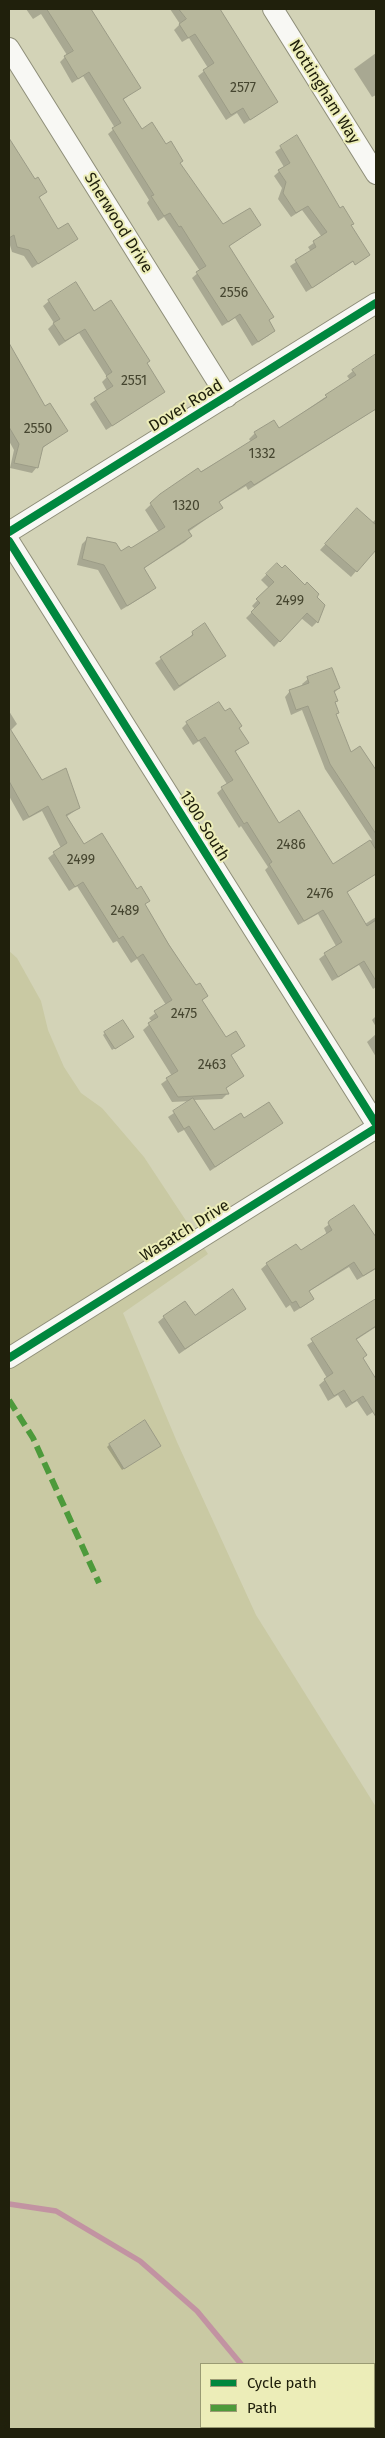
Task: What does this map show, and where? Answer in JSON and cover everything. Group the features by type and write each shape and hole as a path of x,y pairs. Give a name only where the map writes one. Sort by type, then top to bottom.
{"street":[{"name":"Nottingham Way","path":"273,9 376,174"},
{"name":"Sherwood Drive","path":"9,48 227,397"},
{"name":"Dover Road","path":"9,532 376,303"},
{"name":"1300 South","path":"9,541 376,1126"},
{"name":"Wasatch Drive","path":"9,1358 376,1126"}],"green space":[{"path":"9,951 17,958 41,1001 48,1030 64,1067 81,1093 102,1108 144,1157 208,1254 123,1313 177,1442 256,1615 376,1807 376,2429 9,2429"}],"building":[{"path":"47,9 91,9 141,88 123,99 142,129 152,122 166,144 171,141 183,161 180,163 223,224 250,208 261,225 229,246 274,317 269,320 275,331 258,342 240,314 228,322 196,272 206,266 181,226 179,227 170,213 164,216 151,196 154,195 112,128 121,123 89,72 78,79 64,56 73,51"},
{"path":"179,9 220,9 278,102 250,120 243,108 231,115 203,70 214,63 195,34 188,38 179,24 186,19"},
{"path":"297,135 340,208 343,206 354,224 351,225 370,255 355,265 353,261 312,288 295,260 316,247 313,241 327,232 308,206 296,213 283,193 286,182 278,170 290,163 280,146"},
{"path":"9,138 35,179 38,177 47,192 39,197 58,229 68,223 78,239 38,264 29,250 17,247 14,235 9,238"},
{"path":"76,282 94,311 111,300 150,361 147,363 165,392 112,426 94,398 113,386 106,376 112,372 85,329 65,341 53,323 60,319 48,300"},
{"path":"9,343 45,406 50,403 68,431 43,447 38,468 14,463 19,444 9,427"},
{"path":"376,354 376,409 254,485 251,481 219,502 223,508 188,530 192,536 144,568 156,588 127,606 104,565 82,559 87,537 116,543 121,551 129,546 131,548 165,527 150,503 160,494 198,468 201,472 257,437 254,432 274,420 279,428 327,397 325,395 356,375 352,370"},
{"path":"357,508 376,525 376,550 357,572 325,544"},
{"path":"277,563 282,568 285,565 305,585 307,582 319,594 317,597 325,605 318,623 307,613 280,642 251,612 260,603 256,599 274,582 266,574"},
{"path":"205,623 226,656 179,686 160,657 193,635 192,632"},
{"path":"332,668 340,688 334,691 338,701 335,702 339,713 336,714 351,752 360,746 376,770 376,834 330,764 308,706 296,710 289,690 309,683 307,677"},
{"path":"219,702 225,711 230,708 242,726 239,728 249,743 235,751 279,823 299,810 333,864 370,840 376,850 376,874 347,892 367,926 376,920 376,981 364,961 338,977 324,953 342,942 323,910 304,921 269,864 272,862 247,822 244,824 221,787 233,780 205,737 198,741 186,722"},
{"path":"9,727 42,780 66,768 80,808 66,815 84,844 102,833 137,889 141,886 150,901 145,904 169,945 196,985 200,983 208,996 202,1000 226,1037 236,1031 245,1046 231,1055 244,1076 226,1088 229,1094 178,1097 166,1078 178,1071 148,1023 158,1017 154,1011 172,1000 143,954 137,958 123,936 119,939 83,882 75,887 53,852 67,843 48,806 29,817 9,781"},
{"path":"123,1020 134,1037 115,1049 104,1032"},
{"path":"193,1098 214,1130 241,1113 244,1118 269,1102 283,1123 215,1167 189,1126 184,1129 173,1111"},
{"path":"354,1205 376,1237 376,1268 363,1276 354,1262 309,1291 314,1299 300,1308 296,1301 292,1303 266,1263 296,1244 301,1250 332,1230 328,1223 329,1221"},
{"path":"233,1289 246,1309 185,1349 163,1316 185,1301 195,1315"},
{"path":"376,1299 376,1326 356,1339 367,1355 363,1358 376,1379 376,1417 363,1396 352,1403 344,1390 334,1396 324,1379 333,1373 311,1339"},
{"path":"145,1420 161,1446 124,1469 109,1444"}],"waterway":[{"path":"9,2204 56,2211 140,2261 197,2311 240,2363"}],"marked path":[{"path":"9,1400 33,1438 99,1583"}],"cycle path":[{"path":"9,532 376,303"},
{"path":"9,541 376,1124"},
{"path":"9,1358 376,1128"}]}
